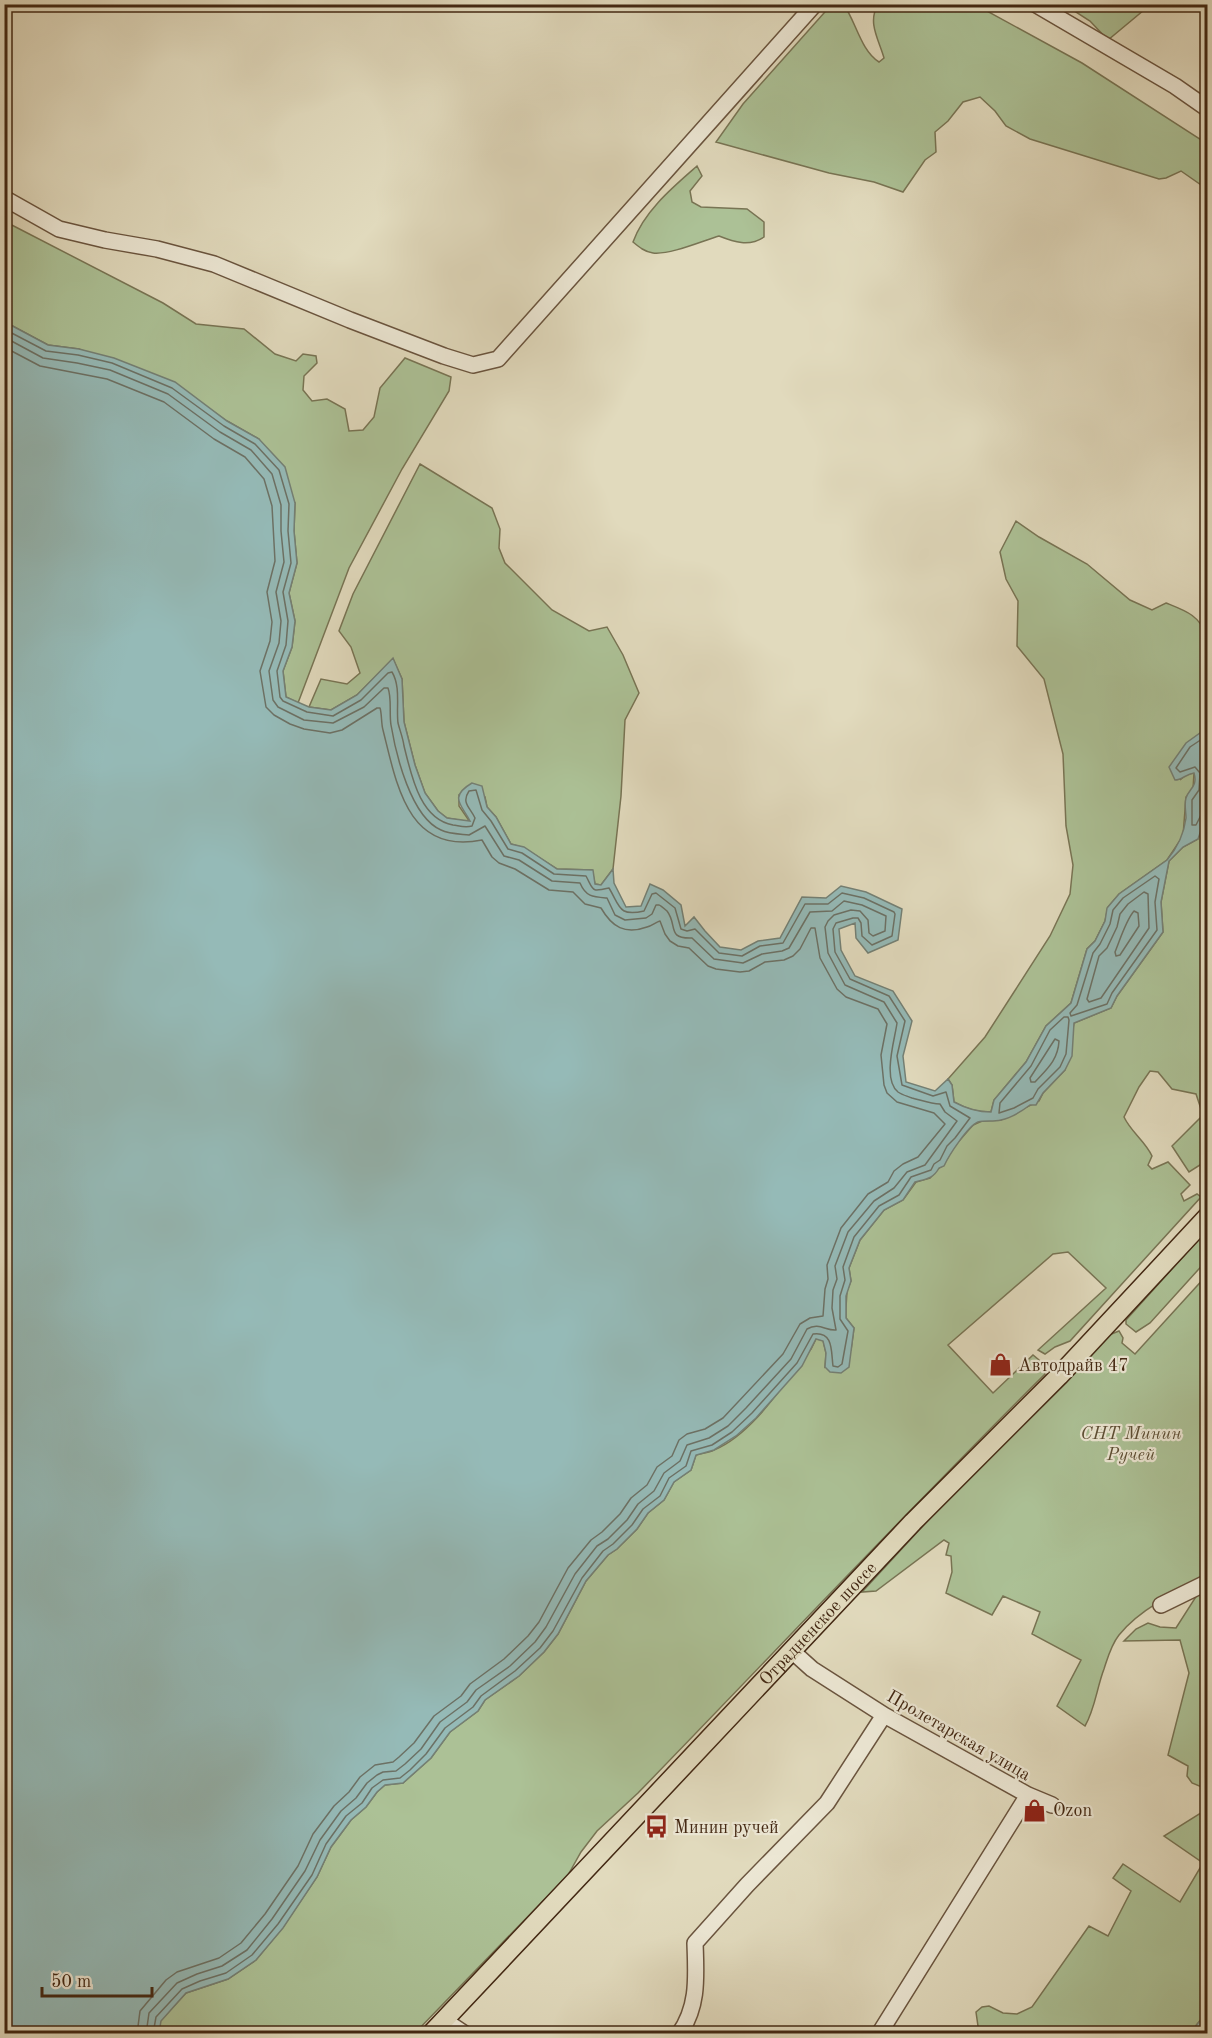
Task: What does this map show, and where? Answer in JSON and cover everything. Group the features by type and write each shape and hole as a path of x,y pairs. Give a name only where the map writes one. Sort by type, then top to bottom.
{"main road":[{"name":"Отрадненское шоссе","path":"431,2034 913,1522 1111,1321 1208,1216"}],"street":[{"path":"4,198 59,229 157,249 214,264 444,356 473,365 498,359 815,4"},
{"path":"1035,4 1175,86 1208,109"},
{"path":"1161,1605 1208,1582"},
{"name":"Пролетарская улица","path":"792,1651 812,1669 884,1715 1028,1796 879,2034"},
{"path":"679,2034 691,2013 697,1991 695,1943 747,1885 827,1803 884,1715"},
{"path":"1028,1796 1052,1804"},
{"path":"444,2020 465,2034"}],"green space":[{"path":"832,4 844,5 863,44 879,62 884,58 874,24 878,5 976,5 1082,63 1203,141 1207,145 1207,189 1181,171 1159,179 1030,139 1006,126 995,111 980,97 963,102 948,121 935,132 936,152 925,160 903,192 874,182 829,173 716,142 743,104"},
{"path":"1065,5 1150,5 1108,40 1090,21"},
{"path":"697,166 702,176 690,191 692,202 701,207 747,209 764,222 764,237 747,243 719,236 677,250 660,253 645,250 633,242 644,220 660,200"},
{"path":"4,221 163,303 196,324 244,329 275,354 296,361 303,354 316,356 317,363 304,376 303,390 312,401 327,399 345,409 349,431 363,430 374,417 380,388 405,358 451,377 449,391 402,469 349,568 298,703 286,697 283,671 292,647 295,621 289,593 297,563 294,531 295,503 259,439 204,405 79,349 48,345 5,322"},
{"path":"420,464 492,508 500,529 499,548 505,563 552,610 589,631 607,627 623,655 639,693 625,720 621,796 613,869 601,885 595,884 592,870 557,869 524,848 511,844 496,817 487,807 485,797 459,795 459,806 470,822 447,818 438,811 425,793 415,765 404,722 402,679 393,659 357,695 331,710 309,707 321,679 347,684 360,673 351,647 339,631 353,594"},
{"path":"1016,521 1087,564 1130,600 1152,610 1166,603 1196,618 1207,636 1207,728 1201,732 1180,780 1187,774 1194,773 1193,789 1186,797 1183,836 1167,860 1119,894 1108,907 1105,921 1095,941 1087,949 1071,1003 1046,1026 1026,1062 994,1100 991,1112 986,1112 972,1110 954,1102 952,1085 948,1079 985,1037 1050,936 1070,894 1073,865 1066,826 1063,754 1044,679 1017,646 1018,601 1006,579 1000,552"},
{"path":"1207,813 1207,1167 1203,1163 1189,1172 1172,1146 1203,1115 1196,1094 1172,1089 1158,1072 1150,1071 1124,1117 1152,1156 1148,1165 1152,1169 1168,1162 1190,1185 1181,1194 1184,1201 1197,1194 1201,1197 1070,1341 1045,1354 1038,1350 1106,1288 1068,1252 1053,1254 948,1345 993,1393 1033,1355 1039,1360 1045,1374 638,1793 597,1831 581,1852 568,1875 415,2033 159,2034 160,2021 186,1993 228,1979 256,1960 283,1927 317,1877 331,1847 351,1820 366,1807 377,1792 385,1785 403,1783 431,1758 450,1732 478,1711 485,1700 519,1676 544,1652 558,1634 586,1581 608,1555 637,1529 648,1513 664,1500 674,1482 691,1470 696,1455 712,1451 728,1442 755,1420 811,1349 816,1339 823,1340 826,1353 825,1367 851,1350 854,1328 846,1318 847,1291 851,1281 849,1268 860,1240 884,1210 903,1200 916,1182 930,1178 944,1165 952,1149 973,1125 982,1121 1001,1120 1039,1101 1043,1093 1065,1070 1074,1023 1111,1008 1117,996 1163,932 1161,902 1169,861 1183,847 1198,839"},
{"path":"1207,1167 1207,1185 1204,1183"},
{"path":"1207,1230 1207,1260 1150,1323 1136,1332 1126,1324 1126,1320"},
{"name":"СНТ Минин Ручей","path":"1207,1275 1207,1577 1148,1609 1119,1635 1110,1651 1085,1726 1057,1706 1081,1660 1032,1634 1040,1612 1003,1596 992,1615 946,1593 952,1572 951,1556 946,1555 949,1543 944,1540 876,1591 862,1592 1016,1425 1104,1337 1119,1331 1123,1338 1122,1343 1135,1354"},
{"path":"1207,1591 1207,1803 1202,1787 1192,1783 1187,1776 1188,1766 1168,1755 1189,1673 1180,1640 1124,1641 1136,1629 1148,1623 1160,1627 1176,1628 1197,1595"},
{"path":"1207,1809 1207,2012 1190,2033 979,2033 976,2012 982,2007 989,2006 1003,2013 1017,2014 1032,2007 1089,1926 1108,1936 1131,1891 1113,1878 1123,1864 1180,1902 1203,1863 1164,1836"}],"water":[{"path":"5,322 48,345 79,349 114,358 175,382 227,421 259,439 285,467 295,503 294,531 297,563 289,593 295,621 292,647 283,671 286,697 309,707 331,710 357,695 393,658 402,679 404,722 415,765 425,793 438,811 447,818 470,821 459,801 460,793 472,783 482,786 487,807 496,817 511,844 524,847 557,869 593,870 595,884 601,885 613,869 614,883 626,907 641,906 650,884 663,890 681,905 685,926 694,917 720,947 741,950 758,941 780,938 802,897 826,898 841,886 866,892 902,909 898,940 868,953 856,938 855,923 839,929 841,950 855,976 893,991 912,1021 903,1056 906,1082 935,1091 948,1079 952,1085 954,1102 968,1108 991,1112 994,1100 1026,1062 1046,1026 1071,1003 1087,949 1095,941 1105,921 1107,908 1119,894 1167,860 1174,850 1184,829 1185,800 1195,778 1194,773 1175,780 1169,767 1186,743 1207,728 1207,813 1198,839 1183,847 1169,861 1161,902 1163,932 1117,996 1111,1008 1074,1023 1072,1056 1065,1070 1043,1093 1036,1105 1030,1105 1005,1119 981,1121 974,1125 959,1141 944,1166 932,1176 915,1182 903,1200 884,1210 860,1240 849,1268 851,1281 846,1296 846,1318 854,1328 849,1367 841,1373 830,1372 825,1367 826,1353 823,1341 816,1339 802,1366 756,1418 736,1436 714,1450 696,1455 691,1470 674,1482 664,1500 648,1513 637,1529 617,1549 608,1555 586,1581 558,1634 544,1652 519,1676 485,1700 478,1711 450,1732 431,1758 403,1783 385,1785 351,1820 331,1847 317,1877 283,1928 256,1960 228,1979 186,1993 161,2021 159,2033 5,2033"},
{"path":"1207,2012 1207,2033 1190,2033"}],"place":[{"name":"Автодрайв 47","path":"1000,1365"},
{"name":"Ozon","path":"1035,1810"},
{"name":"Минин ручей","path":"656,1827"}]}
